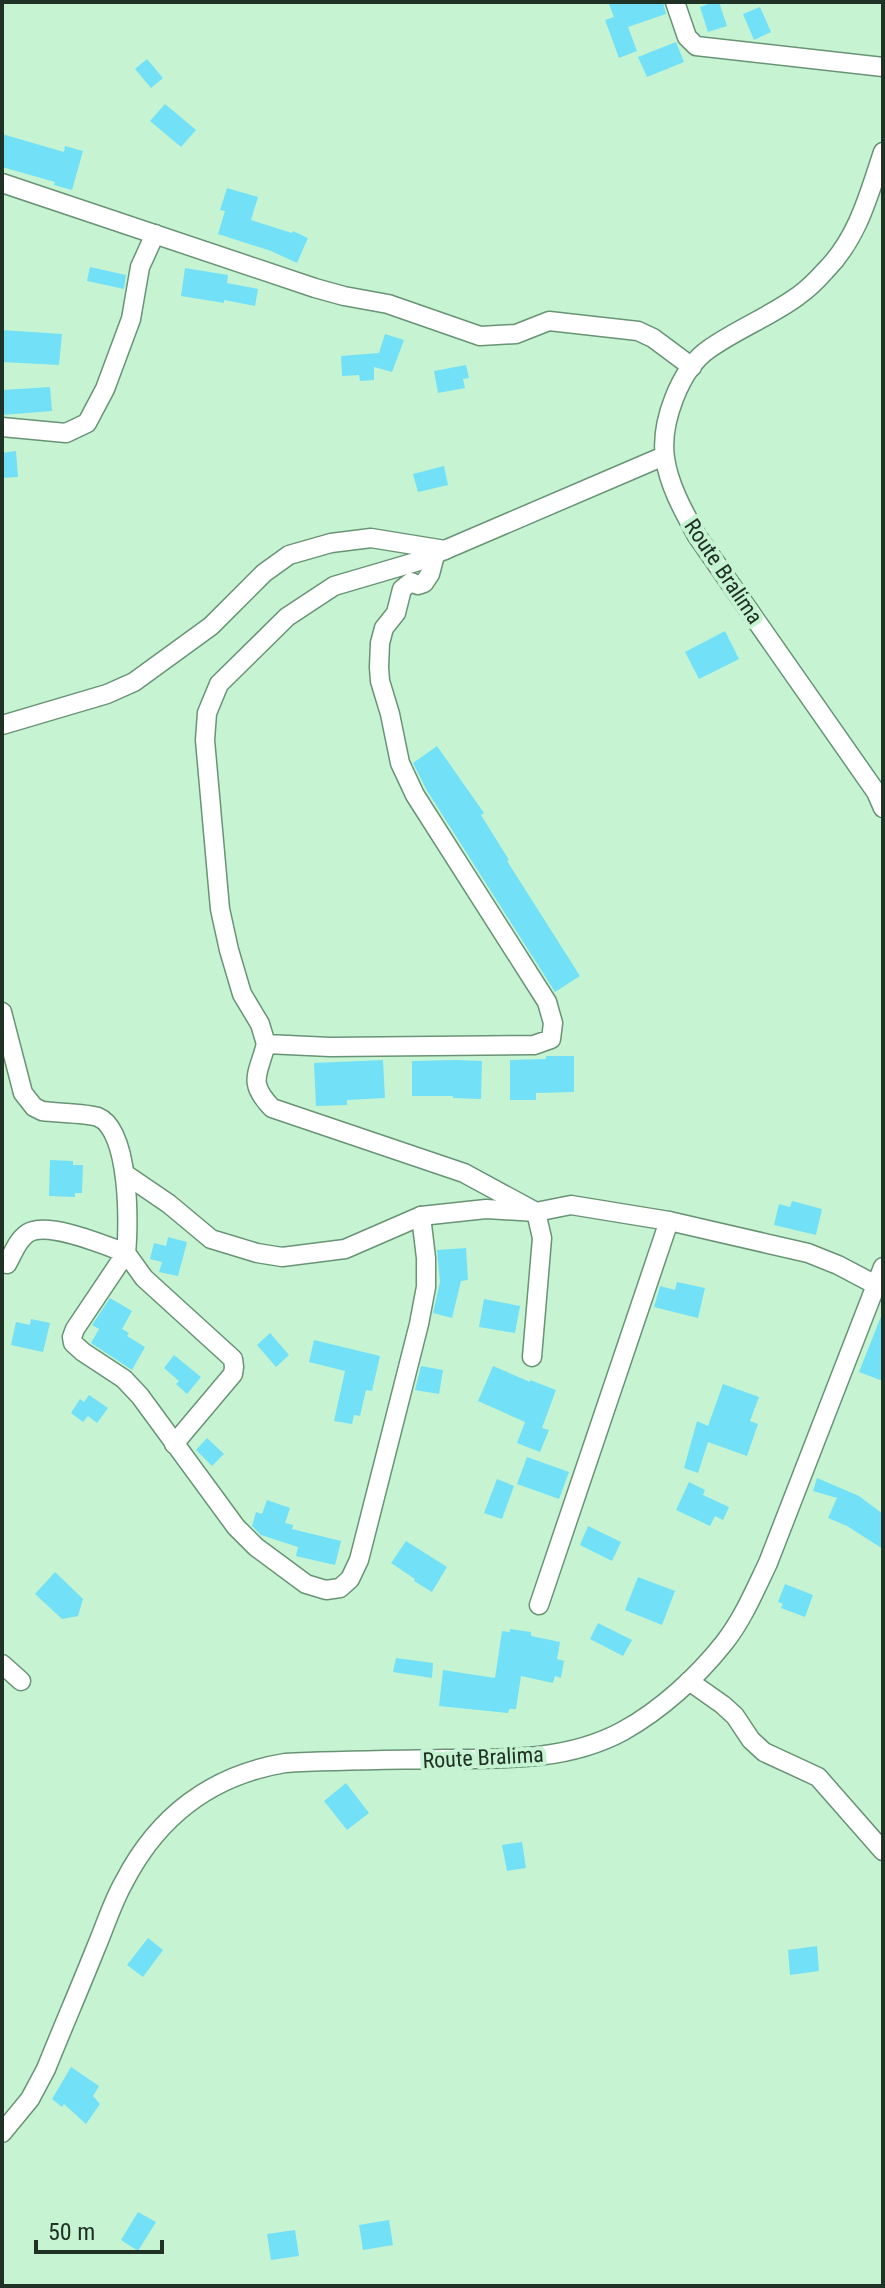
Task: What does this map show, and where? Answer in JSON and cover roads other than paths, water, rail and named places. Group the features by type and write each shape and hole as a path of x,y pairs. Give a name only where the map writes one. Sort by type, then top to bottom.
{"street":[{"path":"675,2 687,37 696,46 883,67"},
{"name":"Route Bralima","path":"883,152 860,220 846,247 827,270 798,296 706,351 692,367 680,385 668,417 664,456 675,494 697,536 876,792 883,808"},
{"path":"2,183 315,288 388,304 480,336 516,334 549,321 638,331 653,338 692,367"},
{"path":"2,427 66,433 87,423 105,389 131,319 136,280 155,234"},
{"path":"532,1357 542,1238 536,1212 464,1173 272,1108 259,1092 256,1085 266,1044 260,1024 242,994 220,909 205,740 207,713 219,684 287,617 334,586 440,552 664,456"},
{"path":"2,725 107,694 134,682 211,626 264,573 289,555 331,543 371,538 440,552"},
{"path":"266,1044 330,1047 534,1045 551,1039 553,1023 547,1002 415,795 400,763 380,681 380,643 384,628 396,613 402,589 411,582 418,585 424,583 440,552"},
{"path":"2,1012 23,1093 28,1100 42,1111 99,1117 111,1128 125,1174 126,1253 72,1337 73,1343 124,1379 140,1396 236,1527 256,1547 306,1584 326,1590 340,1588 350,1579 363,1546 426,1287 421,1216"},
{"path":"125,1174 169,1204 211,1239 282,1257 345,1249 421,1216 477,1209 536,1212 571,1205 669,1221 808,1253 876,1285"},
{"path":"539,1605 669,1221"},
{"path":"7,1264 19,1240 30,1232 41,1230 65,1233 126,1253 144,1278 233,1359 233,1374 174,1444"},
{"name":"Route Bralima","path":"2,2133 30,2099 46,2069 124,1882 151,1839 183,1806 217,1783 257,1768 285,1763 510,1759 549,1755 581,1748 622,1731 689,1681 725,1641 745,1610 768,1563 883,1267"},
{"path":"2,1664 21,1681"},
{"path":"689,1681 735,1716 751,1740 764,1752 818,1777 883,1851"}]}
